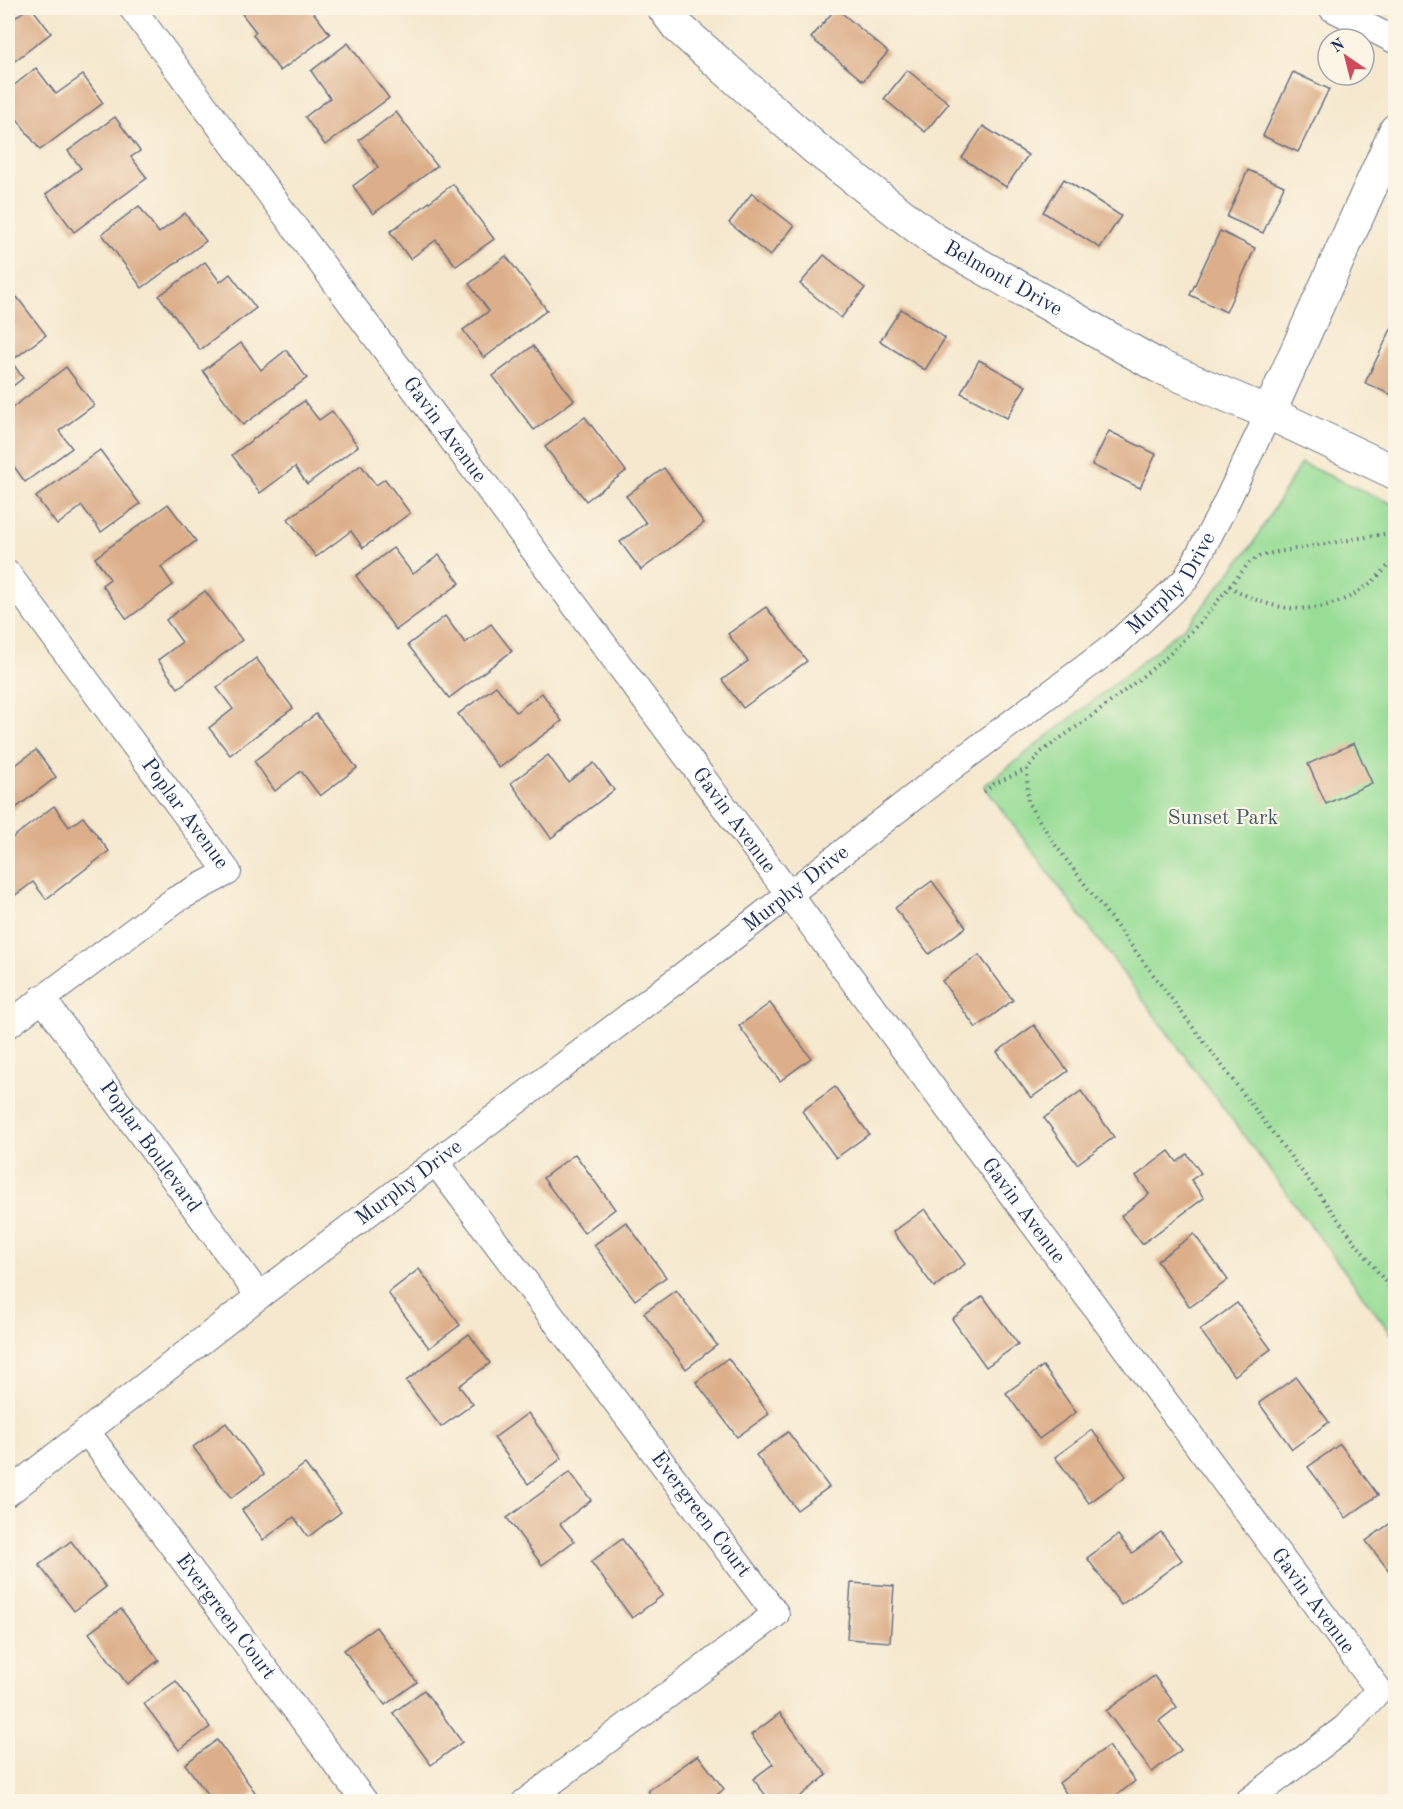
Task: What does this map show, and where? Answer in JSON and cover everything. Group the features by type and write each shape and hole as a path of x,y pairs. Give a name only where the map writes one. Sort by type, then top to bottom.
{"street":[{"name":"Gavin Avenue","path":"132,8 1379,1690 1346,1727 1247,1802"},
{"name":"Belmont Drive","path":"664,8 678,27 815,148 933,239 1158,366 1269,413 1395,473"},
{"path":"1332,8 1395,41"},
{"name":"Murphy Drive","path":"8,1493 259,1296 1114,646 1186,579 1269,413 1395,130"},
{"name":"Poplar Avenue","path":"8,574 228,872 175,900 42,999"},
{"path":"8,1025 42,999"},
{"name":"Poplar Boulevard","path":"42,999 259,1296"},
{"name":"Evergreen Court","path":"436,1163 776,1614 525,1802"},
{"name":"Evergreen Court","path":"87,1432 365,1802"}],"path":[{"path":"984,792 994,784 1027,769 1041,752 1103,708 1169,655 1202,620 1248,564 1257,557 1395,532"},
{"path":"1229,586 1248,598 1291,610 1334,604 1373,581 1395,556"},
{"path":"1027,769 1028,803 1056,846 1395,1296"}],"green space":[{"name":"Sunset Park","path":"1301,463 1395,505 1395,1339 984,786 1191,621 1252,545"}],"building":[{"path":"28,8 32,8 51,33 8,66 8,23"},
{"path":"251,8 310,8 330,34 280,71 253,35 256,32 242,14"},
{"path":"836,8 888,52 863,81 811,38"},
{"path":"348,43 389,98 325,145 305,117 330,98 311,71"},
{"path":"36,68 56,94 83,75 103,103 40,150 8,107 8,90"},
{"path":"907,70 949,103 925,132 884,99"},
{"path":"1293,72 1316,83 1316,87 1329,89 1298,152 1263,136"},
{"path":"396,112 437,166 373,214 353,186 378,167 359,140"},
{"path":"115,117 140,151 131,157 147,178 74,232 46,194 81,168 68,151"},
{"path":"983,126 1028,155 1006,187 962,158"},
{"path":"1248,170 1284,186 1263,233 1227,217"},
{"path":"1064,179 1121,216 1100,248 1043,212"},
{"path":"453,184 494,239 456,266 436,240 410,259 390,232"},
{"path":"752,193 794,226 770,256 729,223"},
{"path":"139,206 159,233 185,213 206,241 142,288 102,234"},
{"path":"1220,231 1255,248 1226,312 1190,295"},
{"path":"824,255 865,288 841,318 800,284"},
{"path":"506,256 547,310 484,358 463,330 489,311 469,284"},
{"path":"205,262 220,282 230,274 256,308 200,350 159,296"},
{"path":"17,297 46,335 11,361 23,378 8,390 8,305"},
{"path":"901,309 945,338 925,370 880,341"},
{"path":"1396,319 1396,397 1365,383"},
{"path":"241,343 261,370 286,350 307,378 243,425 203,371"},
{"path":"533,346 574,400 534,430 493,376"},
{"path":"979,360 1026,386 1007,418 961,393"},
{"path":"66,367 94,405 59,431 72,448 25,482 8,458 8,411"},
{"path":"304,401 319,420 332,411 358,446 307,484 295,467 260,493 232,455"},
{"path":"585,417 626,471 586,501 545,447"},
{"path":"1109,431 1156,454 1140,488 1092,465"},
{"path":"100,450 140,504 101,532 82,506 57,525 36,497"},
{"path":"361,465 376,485 385,479 410,513 363,548 351,531 316,557 288,519"},
{"path":"664,468 704,523 641,570 620,542 646,523 626,496"},
{"path":"168,504 196,541 161,567 173,585 127,619 102,585 110,579 95,558"},
{"path":"393,548 413,574 439,555 460,583 396,630 356,576"},
{"path":"205,591 242,640 178,688 158,660 182,642 166,620"},
{"path":"766,607 807,661 743,708 722,680 748,661 728,634"},
{"path":"445,616 465,643 491,624 512,651 449,698 408,645"},
{"path":"256,658 293,708 230,755 209,728 233,709 217,688"},
{"path":"496,686 516,712 542,693 562,721 499,768 458,714"},
{"path":"316,714 357,768 320,796 301,771 275,791 254,761"},
{"path":"1354,743 1372,783 1326,804 1308,764"},
{"path":"36,750 56,777 8,814 8,766 10,769"},
{"path":"548,755 568,782 594,763 614,790 551,838 511,783"},
{"path":"54,806 69,827 83,817 109,851 46,899 33,882 10,899 8,895 8,841"},
{"path":"932,881 966,927 929,954 895,908"},
{"path":"979,955 1013,1000 976,1028 942,981"},
{"path":"770,1003 811,1058 780,1081 739,1026"},
{"path":"1034,1025 1068,1071 1031,1098 997,1052"},
{"path":"835,1087 869,1134 836,1158 802,1111"},
{"path":"1081,1091 1114,1137 1077,1164 1044,1118"},
{"path":"1169,1151 1177,1162 1187,1154 1201,1173 1191,1180 1204,1198 1142,1244 1121,1216 1149,1194 1136,1176"},
{"path":"575,1154 615,1209 584,1233 543,1178"},
{"path":"925,1209 965,1264 934,1287 893,1232"},
{"path":"626,1222 666,1277 635,1300 594,1245"},
{"path":"1194,1234 1228,1280 1190,1307 1157,1261"},
{"path":"419,1269 460,1325 429,1348 388,1293"},
{"path":"676,1290 717,1345 686,1369 644,1313"},
{"path":"983,1296 1018,1344 986,1367 952,1319"},
{"path":"1237,1303 1271,1349 1234,1376 1200,1330"},
{"path":"469,1334 490,1363 459,1386 473,1404 441,1427 406,1381"},
{"path":"728,1358 769,1414 737,1437 696,1382"},
{"path":"1043,1366 1076,1412 1039,1439 1006,1393"},
{"path":"1296,1377 1329,1422 1292,1449 1259,1403"},
{"path":"528,1413 562,1458 528,1484 494,1438"},
{"path":"226,1423 264,1474 231,1498 193,1447"},
{"path":"1092,1430 1126,1476 1089,1503 1055,1457"},
{"path":"788,1432 829,1487 797,1510 756,1455"},
{"path":"1340,1444 1378,1495 1346,1518 1308,1467"},
{"path":"305,1464 341,1512 308,1537 294,1517 263,1540 242,1510"},
{"path":"570,1472 591,1500 560,1524 574,1541 542,1565 507,1518"},
{"path":"1396,1519 1396,1580 1366,1541"},
{"path":"1161,1532 1182,1560 1121,1605 1087,1558 1118,1535 1132,1553"},
{"path":"622,1539 663,1595 632,1618 591,1562"},
{"path":"71,1541 106,1587 74,1611 39,1565"},
{"path":"851,1583 894,1586 890,1642 847,1639"},
{"path":"121,1609 159,1660 127,1684 89,1633"},
{"path":"376,1627 417,1682 385,1705 344,1650"},
{"path":"1154,1676 1177,1707 1159,1721 1181,1750 1152,1772 1106,1711"},
{"path":"176,1681 210,1727 179,1750 144,1704"},
{"path":"424,1690 462,1742 431,1765 393,1713"},
{"path":"780,1713 827,1775 793,1802 771,1802 753,1779 773,1764 751,1735"},
{"path":"217,1740 255,1792 242,1802 213,1802 185,1764"},
{"path":"1108,1746 1135,1781 1108,1802 1072,1802 1059,1783"},
{"path":"698,1755 724,1789 708,1802 656,1802 648,1791"}]}
